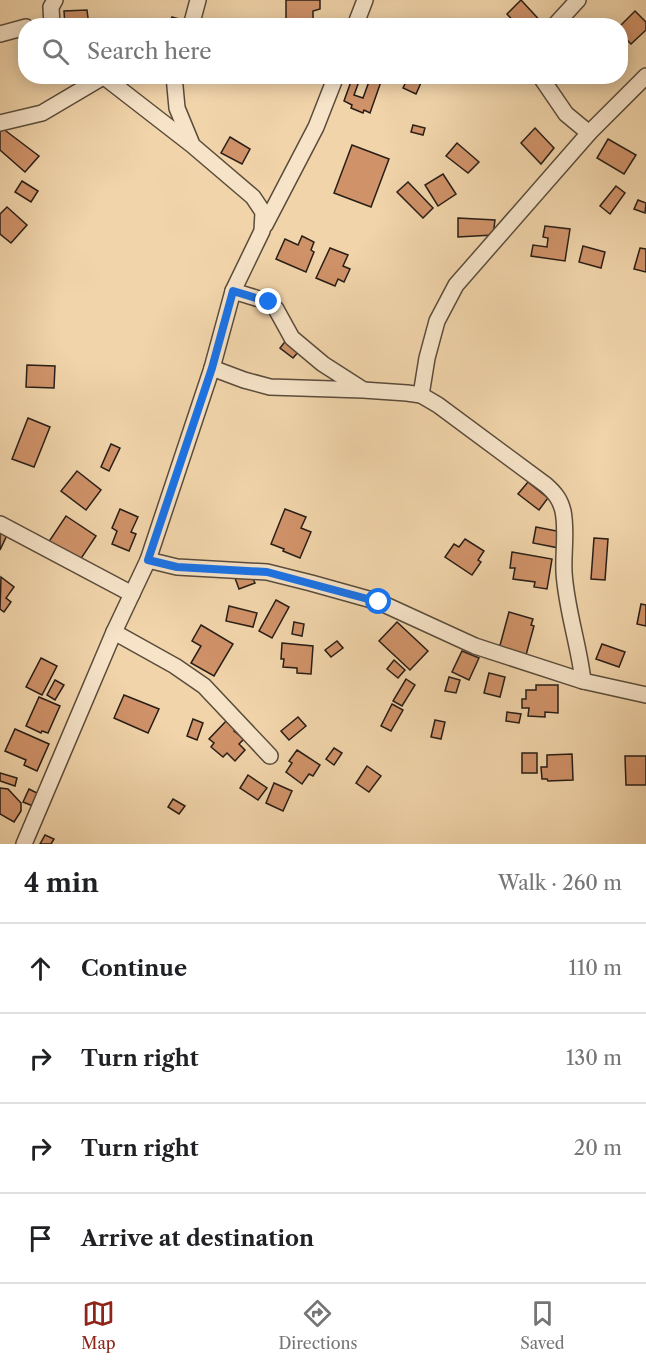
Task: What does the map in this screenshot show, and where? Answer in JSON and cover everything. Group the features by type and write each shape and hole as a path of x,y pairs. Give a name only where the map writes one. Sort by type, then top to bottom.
{"street":[{"path":"51,18 51,7 55,0"},
{"path":"193,18 198,0"},
{"path":"359,18 365,0"},
{"path":"561,18 578,0"},
{"path":"0,34 18,29"},
{"path":"421,395 427,358 437,321 456,285 589,133 646,76"},
{"path":"0,123 42,113 91,84"},
{"path":"112,84 192,145 253,197 263,212 262,231"},
{"path":"174,84 177,108 192,145"},
{"path":"24,844 114,632 148,560 212,368 233,291 316,127 333,84"},
{"path":"545,84 566,114 589,133"},
{"path":"233,291 269,302 276,309 292,339 323,364 363,390"},
{"path":"212,368 270,387 363,390 421,395 438,405 558,496 563,513 564,571 568,602 584,681"},
{"path":"0,524 132,594"},
{"path":"148,560 177,567 267,572 311,583 379,602 475,646 584,681 646,695"},
{"path":"114,632 175,666 204,686 270,756"}],"building":[{"path":"286,0 320,0 320,9 313,11 313,18 286,18"},
{"path":"521,0 538,18 511,18 507,14"},
{"path":"87,10 88,18 64,18 64,11"},
{"path":"635,11 646,22 646,30 631,44 628,41 628,18"},
{"path":"350,84 358,84 354,95 363,98 368,84 380,84 370,113 351,108 352,105 344,101"},
{"path":"405,84 420,84 416,94 403,88"},
{"path":"413,125 425,128 423,135 411,132"},
{"path":"2,128 39,156 25,172 0,150"},
{"path":"535,128 554,148 541,164 521,143"},
{"path":"230,137 250,149 242,164 221,153"},
{"path":"608,139 636,155 624,174 597,158"},
{"path":"457,143 479,162 468,173 446,156"},
{"path":"352,145 389,159 371,207 334,193"},
{"path":"443,174 456,194 438,206 425,185"},
{"path":"22,181 38,191 31,202 15,192"},
{"path":"408,182 433,208 423,218 397,192"},
{"path":"616,186 625,193 610,214 600,206"},
{"path":"638,200 646,203 645,213 634,209"},
{"path":"7,207 27,225 11,243 0,234 0,214"},
{"path":"458,218 495,220 493,235 458,237"},
{"path":"545,226 570,229 565,261 531,256 533,245 547,247 548,238 543,237"},
{"path":"302,236 314,242 311,250 314,252 306,272 276,259 285,239 298,245"},
{"path":"583,246 605,252 601,268 579,262"},
{"path":"330,248 348,255 343,266 350,269 344,282 338,279 335,286 316,278"},
{"path":"640,248 646,249 646,272 634,269"},
{"path":"287,339 300,350 293,358 280,348"},
{"path":"27,365 55,366 54,388 26,387"},
{"path":"28,418 50,427 34,467 12,459"},
{"path":"111,444 120,448 109,471 101,467"},
{"path":"77,471 101,490 86,510 61,491"},
{"path":"528,482 548,498 539,510 518,494"},
{"path":"120,509 138,517 131,532 136,534 129,551 112,544 117,531 112,528"},
{"path":"285,509 306,517 301,528 311,532 300,558 271,544"},
{"path":"66,516 96,536 78,563 48,543"},
{"path":"0,526 9,531 0,550"},
{"path":"536,527 562,532 559,548 533,543"},
{"path":"594,538 608,539 605,580 591,579"},
{"path":"465,539 484,551 478,560 481,562 472,575 445,557 454,544 459,547"},
{"path":"512,552 552,559 547,589 534,587 535,582 513,579 515,568 510,568"},
{"path":"250,572 255,583 239,589 235,578"},
{"path":"1,577 14,587 6,598 11,602 4,612 0,609"},
{"path":"276,600 289,607 272,638 259,631"},
{"path":"641,604 646,605 646,626 637,624"},
{"path":"229,606 257,613 253,627 226,621"},
{"path":"509,612 533,619 531,625 534,626 526,655 499,649"},
{"path":"294,622 304,624 302,636 292,634"},
{"path":"397,622 428,651 410,670 379,641"},
{"path":"201,625 233,644 214,676 191,663 201,646 192,641"},
{"path":"337,641 343,648 331,657 325,650"},
{"path":"282,643 313,646 311,674 297,673 297,668 283,667"},
{"path":"602,644 625,652 619,667 596,659"},
{"path":"462,651 479,658 469,680 452,672"},
{"path":"41,658 57,666 42,695 26,687"},
{"path":"394,660 405,670 398,678 387,669"},
{"path":"489,673 505,677 500,697 484,693"},
{"path":"449,677 460,680 456,693 445,691"},
{"path":"406,679 415,685 402,706 393,701"},
{"path":"55,680 64,685 55,700 47,695"},
{"path":"536,685 558,685 558,713 545,712 545,717 528,716 529,708 522,708 522,699 526,699 526,690 536,690"},
{"path":"124,695 159,709 148,733 114,718"},
{"path":"39,697 60,706 48,733 42,731 41,733 26,726"},
{"path":"392,704 403,710 391,731 381,726"},
{"path":"507,712 521,714 519,723 506,721"},
{"path":"298,717 306,726 289,740 281,731"},
{"path":"193,719 203,723 197,740 187,736"},
{"path":"228,719 237,727 234,731 244,739 239,744 245,750 235,761 227,753 223,757 211,747 214,743 209,739"},
{"path":"435,720 445,722 441,739 431,737"},
{"path":"15,729 49,744 37,771 24,765 26,760 5,751"},
{"path":"334,748 342,753 334,765 326,759"},
{"path":"297,750 320,765 313,776 309,774 302,784 286,772 292,763 289,761"},
{"path":"522,753 537,753 537,773 522,773"},
{"path":"572,754 573,780 548,781 542,779 541,767 547,767 547,755"},
{"path":"625,756 646,756 646,785 626,785"},
{"path":"367,766 381,776 369,792 356,783"},
{"path":"0,773 17,778 15,786 0,781"},
{"path":"248,775 267,788 258,800 240,788"},
{"path":"274,783 292,791 283,811 266,803"},
{"path":"0,788 8,789 21,803 21,811 14,822 0,814"},
{"path":"29,789 39,794 33,806 23,802"},
{"path":"173,799 185,806 179,814 168,807"},
{"path":"45,835 54,839 51,844 40,844"}],"route":[{"path":"269,302 233,291 212,368 148,560 177,567 267,572 379,602"}]}
